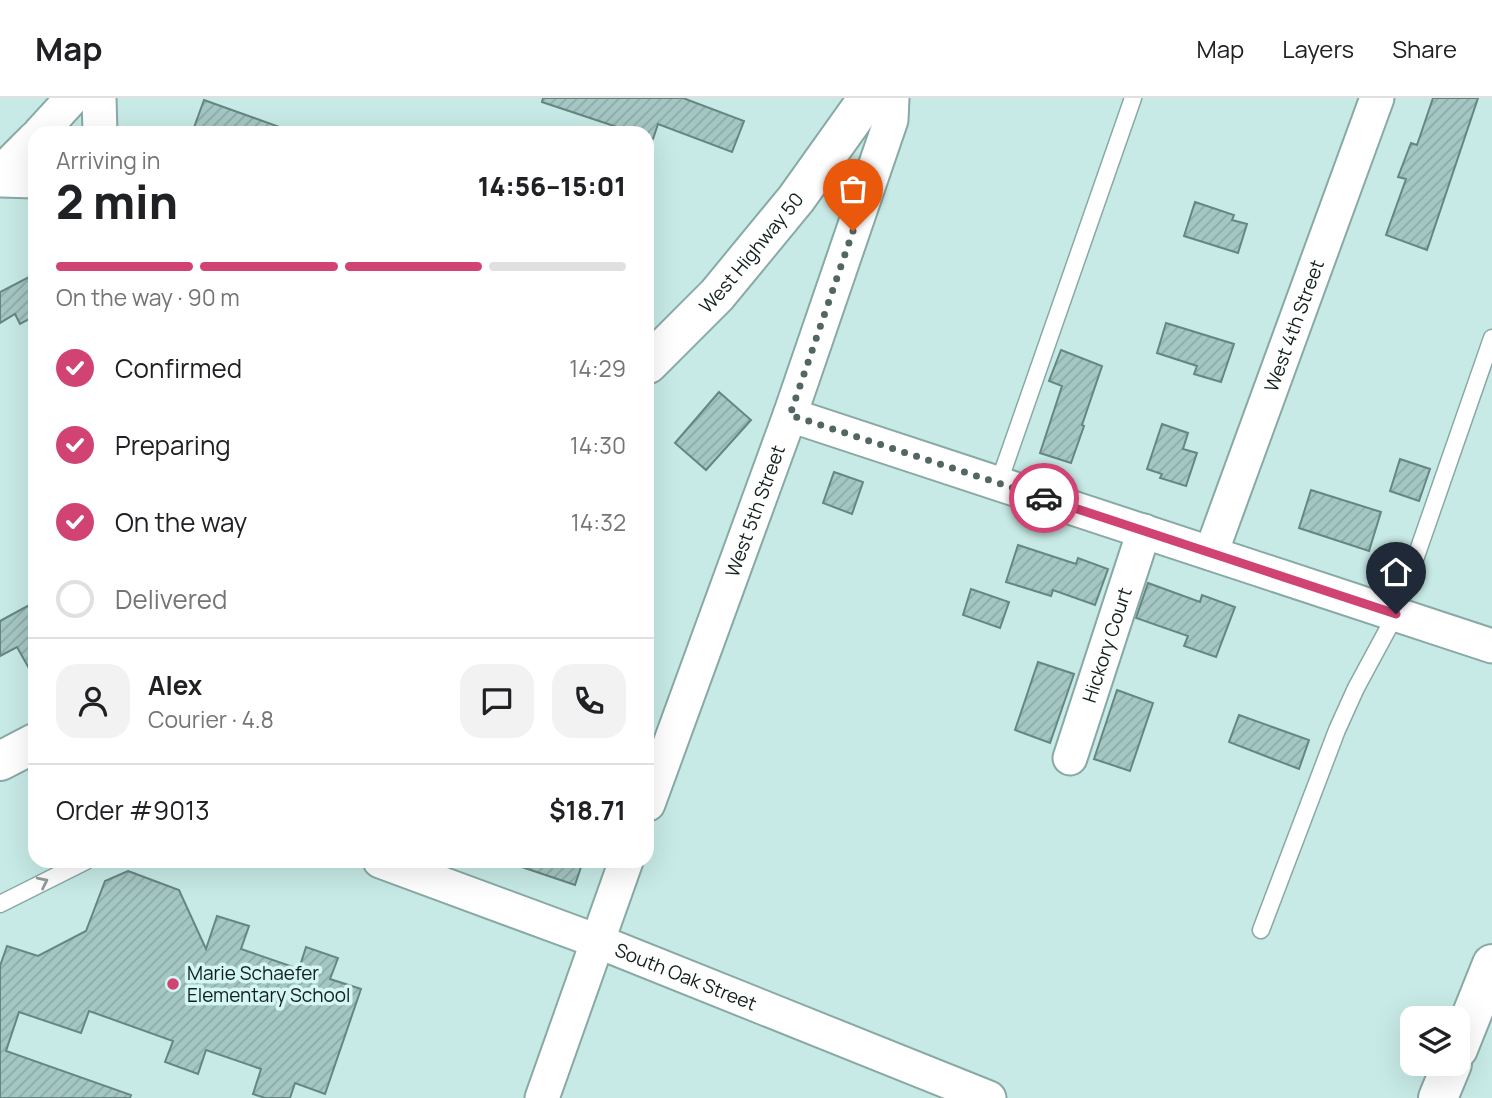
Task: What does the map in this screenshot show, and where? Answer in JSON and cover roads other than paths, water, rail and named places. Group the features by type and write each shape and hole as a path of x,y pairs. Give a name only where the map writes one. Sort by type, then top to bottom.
{"main road":[{"name":"West Highway 50","path":"654,358 717,295 796,199 868,98"},
{"path":"0,761 28,747"},
{"path":"1470,1019 1492,964"},
{"path":"1438,1098 1446,1076"}],"street":[{"path":"46,126 72,98"},
{"path":"99,98 100,126"},
{"name":"West 5th Street","path":"654,787 790,415 891,120 892,98"},
{"name":"West 4th Street","path":"1211,553 1377,98"},
{"path":"0,173 28,145"},
{"path":"0,180 28,181"},
{"path":"790,415 1492,646"},
{"name":"Hickory Court","path":"1070,758 1144,531"},
{"name":"South Oak Street","path":"399,868 597,941 933,1087 989,1098"},
{"path":"542,1098 623,868"}],"lane":[{"path":"999,482 1133,98"},
{"path":"1261,930 1337,730 1356,688 1396,614 1492,338"},
{"path":"0,904 72,868"}],"place":[{"name":"Marie Schaefer Elementary School","path":"173,984"}]}
